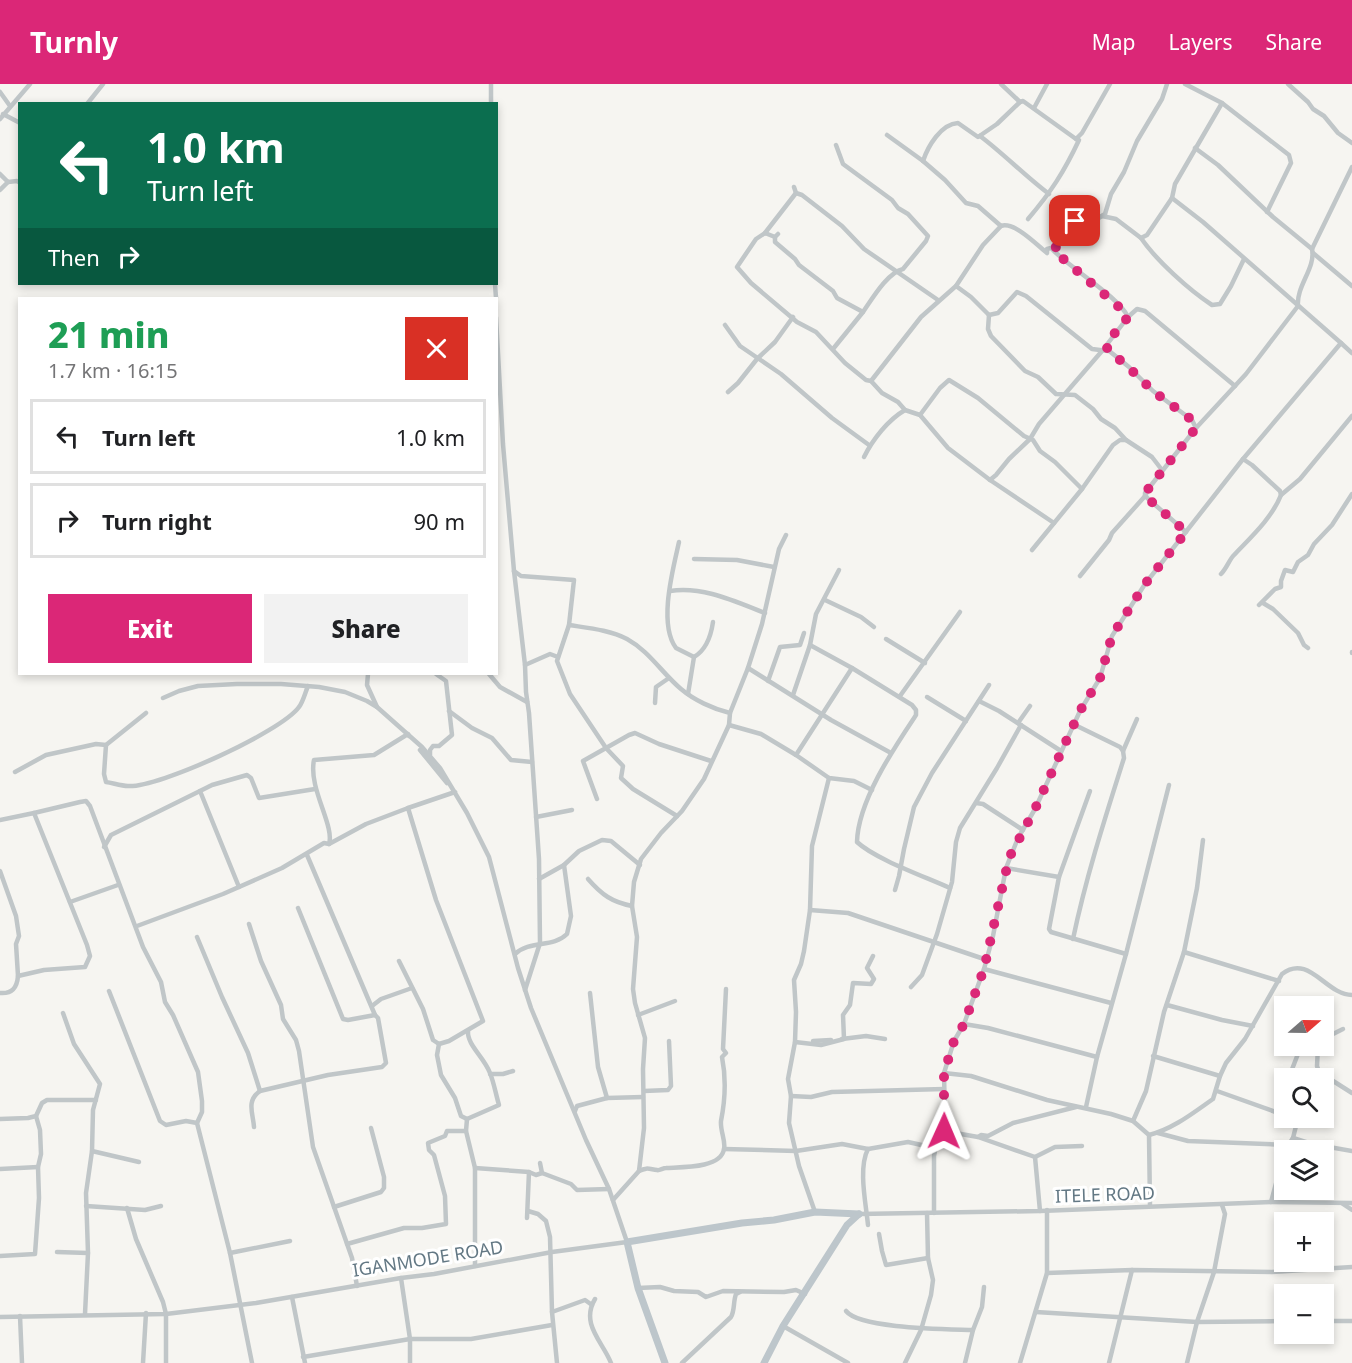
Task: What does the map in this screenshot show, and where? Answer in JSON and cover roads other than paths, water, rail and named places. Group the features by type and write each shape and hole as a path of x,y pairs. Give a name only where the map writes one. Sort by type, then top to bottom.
{"street":[{"path":"0,119 30,84"},
{"path":"89,102 103,84"},
{"path":"491,84 491,102"},
{"path":"1001,84 1020,102 1023,101 1034,108 1079,141 1065,172 1028,219"},
{"path":"1034,108 1047,84"},
{"path":"1128,317 1112,299 1053,250 1060,236 1072,222 1086,226 1106,213 1111,194 1124,172 1137,141 1162,99 1167,84"},
{"path":"1185,84 1222,104 1283,150 1291,159 1267,212"},
{"path":"1288,84 1313,109 1324,116 1338,133 1352,143"},
{"path":"1076,139 1082,133 1108,85"},
{"path":"0,92 10,106"},
{"path":"923,161 933,142 953,123 961,124 976,138 997,124 1020,102"},
{"path":"1141,238 1147,235 1172,198 1175,184 1222,104"},
{"path":"3,114 18,122"},
{"path":"887,135 945,180 962,200 978,206 1001,226"},
{"path":"980,136 1004,155 1028,179 1049,194"},
{"path":"833,349 889,277 908,264 928,236 892,200 843,164 836,145"},
{"path":"1195,148 1218,165 1267,212 1350,285 1352,278"},
{"path":"1080,576 1112,533 1146,495 1146,491 1162,470 1196,428 1235,386 1298,306 1298,297 1313,251 1352,166"},
{"path":"0,174 8,182"},
{"path":"0,190 8,182 18,182"},
{"path":"938,300 864,249 836,222 795,190 765,233 756,239 737,267 751,283 793,317 816,332 845,363 866,380 871,381 882,393 898,402 905,410 920,415 948,448 1054,524"},
{"path":"1172,198 1203,222 1352,353"},
{"path":"1102,216 1116,219 1141,238 1167,267 1212,305 1220,304 1244,259"},
{"path":"871,381 921,318 938,300 956,286 983,244 1001,226 1007,224 1018,230 1047,253 1047,249 1057,246"},
{"path":"765,233 777,236 775,242 799,265 830,288 837,298 863,312"},
{"path":"956,286 989,315 988,329 991,336 1025,371 1035,375 1056,394 1064,396 1069,393 1076,396 1126,440 1152,457 1162,470"},
{"path":"989,315 998,313 1017,292 1026,296 1092,349 1108,351"},
{"path":"990,480 1031,439 1128,317 1137,309 1145,311 1235,386"},
{"path":"728,392 757,359 776,342 793,317"},
{"path":"725,326 740,346 781,374 869,446"},
{"path":"934,1213 932,1180 935,1148 937,1140 944,1131 944,1073 954,1041 964,1024 987,960 1009,858 1101,674 1112,636 1145,584 1187,530 1243,459 1341,343"},
{"path":"1106,344 1108,351 1153,391 1192,420 1196,428"},
{"path":"498,353 514,571 525,664 539,879 540,940 525,990"},
{"path":"920,415 940,388 949,380 978,398 1031,439 1040,452 1083,489"},
{"path":"864,457 879,432 905,410"},
{"path":"1221,574 1233,556 1268,517 1281,495 1300,479 1352,416"},
{"path":"1032,550 1083,489 1113,445 1120,440 1126,440"},
{"path":"1243,459 1280,491 1281,495"},
{"path":"1308,648 1302,643 1298,633 1277,612 1264,604 1275,590 1281,587 1286,570 1293,572 1299,561 1311,552 1314,544 1332,525 1352,494"},
{"path":"1146,495 1187,530"},
{"path":"613,1200 643,1166 645,1038 633,989 637,937 632,892 641,859 694,795 729,725 730,713 748,668 765,613 778,549 786,535"},
{"path":"679,542 670,591 669,623 672,643 678,650 694,657"},
{"path":"694,559 737,560 774,567"},
{"path":"793,695 810,645 816,615 839,570"},
{"path":"514,571 521,576 574,580 569,625 557,661 570,694 606,748 622,764 624,768 621,778 633,789 677,816"},
{"path":"670,591 691,589 720,596 765,613"},
{"path":"825,600 861,617 874,627"},
{"path":"900,696 960,612"},
{"path":"688,694 694,657 700,653 712,634 713,622"},
{"path":"569,625 613,633 627,639 646,653 669,678 688,694 714,708 730,713"},
{"path":"768,681 780,647 800,645 804,633"},
{"path":"886,639 925,663"},
{"path":"810,645 900,696 915,708 916,715 891,753 872,790 862,816 857,842 901,866 950,888"},
{"path":"525,664 550,654 558,657"},
{"path":"748,668 891,753"},
{"path":"796,755 852,668"},
{"path":"368,675 367,685 377,707"},
{"path":"430,755 433,746 439,746 452,735 446,681 437,675"},
{"path":"490,675 500,687 527,702"},
{"path":"655,703 656,687 669,678"},
{"path":"163,698 198,686 248,684 308,686 345,692 377,707 430,755 448,780 481,838 494,873 525,990 613,1200 627,1242 638,1288 665,1363"},
{"path":"895,890 914,807 932,773 989,685"},
{"path":"106,745 104,774 106,782 129,786 168,778 250,742 270,730 299,707 308,686"},
{"path":"927,697 966,721"},
{"path":"979,701 1061,751"},
{"path":"910,987 922,975 934,942 950,888 960,828 980,797 1030,706"},
{"path":"449,711 472,728 492,738 512,760 532,762"},
{"path":"15,772 46,755 96,744 106,745 146,713"},
{"path":"452,723 459,717"},
{"path":"1073,939 1081,903 1124,758 1123,751 1137,719"},
{"path":"729,725 754,731 796,755 829,778 854,781 872,790"},
{"path":"1075,725 1115,744 1123,751"},
{"path":"597,799 583,761 635,733 662,746 711,761"},
{"path":"329,844 330,835 315,789 314,760 374,755 408,734"},
{"path":"137,926 282,868 324,843 329,844 366,824 456,793 408,734"},
{"path":"104,847 111,835 212,785 247,775 251,778 259,798 315,789"},
{"path":"815,1212 789,1123 791,1096 789,1079 795,1042 794,980 801,964 810,910 812,846 829,778"},
{"path":"1086,1107 1097,1057 1169,785"},
{"path":"200,791 239,887"},
{"path":"1090,791 1059,877 1049,929 1073,939 1126,954"},
{"path":"980,797 983,804"},
{"path":"0,820 86,801 90,806 143,947 161,982 165,1002 198,1072 202,1112 197,1123 230,1253 252,1363"},
{"path":"976,803 983,804 1023,830"},
{"path":"408,808 436,900 483,1021 449,1041 439,1044"},
{"path":"536,817 572,810"},
{"path":"18,976 44,970 86,967 90,956 34,813"},
{"path":"539,879 564,865 579,852 604,840 614,844 640,865"},
{"path":"1133,1121 1146,1091 1153,1056 1184,952 1197,888 1203,840"},
{"path":"254,1127 251,1103 260,1091 328,1075 385,1065 387,1059 378,1018 306,855"},
{"path":"515,954 525,946 540,940 551,942 562,938 570,926 564,865"},
{"path":"1006,868 1059,877"},
{"path":"0,871 16,916 19,936 16,944 18,976 15,988 10,992 0,993"},
{"path":"588,879 604,896 616,903 632,906"},
{"path":"70,902 118,885"},
{"path":"298,908 343,1019 375,1015"},
{"path":"810,910 848,913 987,960"},
{"path":"249,924 261,961 281,1005 283,1019 296,1040 313,1147 352,1258 357,1286"},
{"path":"197,937 248,1053 260,1091"},
{"path":"1184,952 1279,981"},
{"path":"844,1039 843,1015 850,1005 854,983 871,984 874,979 867,968 873,956"},
{"path":"399,961 423,1009 433,1040 439,1044"},
{"path":"1149,1135 1181,1121 1214,1099 1226,1063 1253,1026 1282,974 1289,969 1296,967 1317,976 1338,991 1352,995"},
{"path":"984,969 1111,1003"},
{"path":"372,1006 381,999 412,988"},
{"path":"643,1166 658,1170 703,1165 715,1160 724,1149 721,1129 724,1114 722,1057 726,1053 723,1049 726,988"},
{"path":"109,991 160,1121 166,1125 186,1121 197,1123"},
{"path":"590,993 598,1067 607,1098"},
{"path":"638,1015 675,1001"},
{"path":"1167,1005 1253,1026"},
{"path":"63,1013 74,1044 100,1084 93,1110 92,1151 86,1193 88,1253 85,1314"},
{"path":"964,1024 988,1028 1097,1057"},
{"path":"1334,1034 1343,1029"},
{"path":"467,1119 499,1105 490,1074 481,1055 468,1040 468,1031"},
{"path":"795,1042 821,1044 866,1036 885,1039"},
{"path":"644,1091 668,1090 671,1086 669,1041"},
{"path":"439,1044 438,1061 443,1081 455,1098 461,1116 467,1119"},
{"path":"1153,1056 1220,1076"},
{"path":"490,1074 513,1071"},
{"path":"944,1073 971,1076 1133,1121 1149,1135 1150,1206"},
{"path":"1334,1081 1352,1092"},
{"path":"791,1096 811,1097 832,1092 944,1089"},
{"path":"1217,1091 1274,1111"},
{"path":"574,1111 577,1106 607,1098 643,1097"},
{"path":"0,1256 35,1254 39,1198 38,1167 42,1154 36,1116 42,1103 54,1098 96,1100"},
{"path":"978,1137 988,1136 1013,1123 1078,1106"},
{"path":"0,1119 36,1116"},
{"path":"467,1119 466,1131 476,1168 475,1266"},
{"path":"334,1207 381,1192 384,1188 384,1177 371,1128"},
{"path":"1291,1140 1294,1128"},
{"path":"347,1244 404,1228 446,1224 445,1196 434,1155 429,1150 428,1143 445,1136 447,1131 466,1131"},
{"path":"944,1131 978,1137 1035,1157 1055,1147 1082,1146"},
{"path":"1158,1133 1188,1141 1274,1149"},
{"path":"1293,1137 1312,1144 1352,1151"},
{"path":"724,1149 796,1151 837,1144 868,1149 908,1142 935,1148"},
{"path":"868,1149 863,1171 868,1225"},
{"path":"92,1151 139,1162"},
{"path":"1035,1157 1040,1211"},
{"path":"540,1163 542,1173"},
{"path":"0,1169 38,1167"},
{"path":"476,1168 528,1172 536,1175 542,1173 571,1184 577,1190 609,1190"},
{"path":"527,1218 528,1172"},
{"path":"1271,1202 1274,1192"},
{"name":"ITELE ROAD","path":"859,1214 867,1212 1040,1211 1271,1202 1352,1203"},
{"path":"1343,1204 1352,1210"},
{"path":"1186,1363 1214,1272 1225,1205"},
{"path":"86,1206 145,1210 161,1206"},
{"path":"128,1208 136,1239 160,1294 166,1314 166,1363"},
{"path":"1020,1363 1047,1273 1047,1210"},
{"path":"528,1211 538,1214 546,1221 550,1237 552,1325 557,1363"},
{"name":"IGANMODE ROAD","path":"0,1317 166,1314 292,1297 552,1252 742,1223 774,1221 815,1212 859,1214"},
{"path":"904,1363 921,1330 933,1280 928,1258 927,1213"},
{"path":"847,1225 848,1214"},
{"path":"764,1363 783,1326 847,1225 859,1214"},
{"path":"879,1234 886,1265 928,1258"},
{"path":"230,1253 290,1241"},
{"path":"57,1252 88,1253"},
{"path":"1047,1273 1132,1270 1272,1272 1352,1267"},
{"path":"1109,1363 1132,1270"},
{"path":"401,1278 410,1339 410,1363"},
{"path":"638,1288 660,1287 674,1291 698,1292 706,1297 723,1291 784,1292 796,1290 805,1294"},
{"path":"965,1363 973,1330 982,1307 984,1287"},
{"path":"682,1363 731,1317 734,1312 733,1302 736,1294 742,1291"},
{"path":"292,1297 304,1363"},
{"path":"595,1299 590,1311 594,1333 607,1352 611,1363"},
{"path":"552,1312 579,1301 585,1300 592,1305"},
{"path":"846,1311 849,1316 871,1322 921,1330 973,1330"},
{"path":"1036,1312 1197,1322 1274,1321"},
{"path":"143,1363 146,1313"},
{"path":"20,1316 22,1363"},
{"path":"1334,1322 1352,1321"},
{"path":"303,1357 410,1339 471,1339 552,1325"},
{"path":"783,1326 848,1363"}]}
